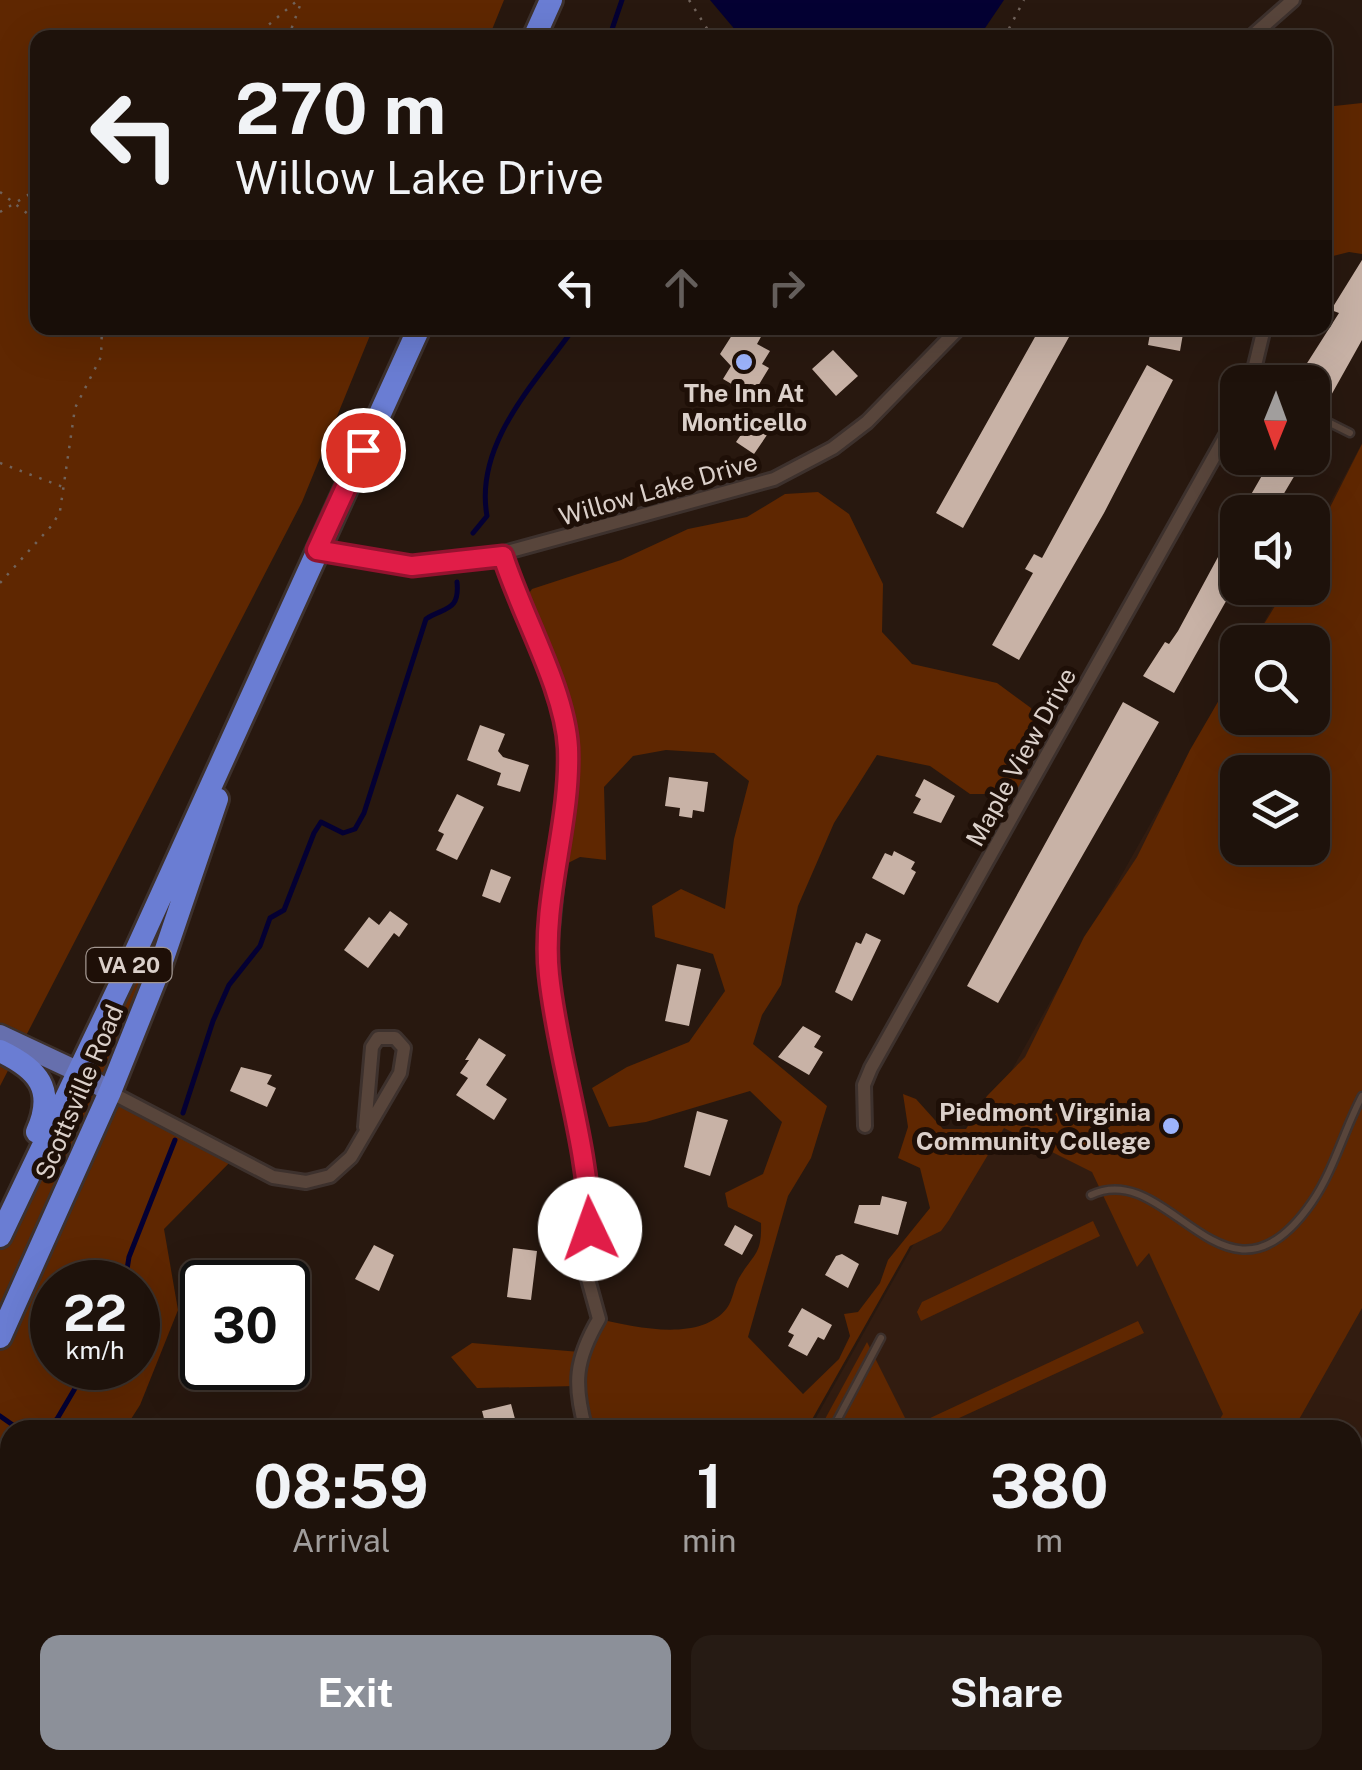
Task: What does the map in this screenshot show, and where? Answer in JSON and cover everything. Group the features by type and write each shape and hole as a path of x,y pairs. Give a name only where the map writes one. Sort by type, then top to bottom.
{"highway":[{"path":"538,30 552,0"},
{"name":"Scottsville Road","path":"0,1236 79,1072 416,335"},
{"name":"Scottsville Road","path":"0,1337 110,1092 160,967 254,692"},
{"path":"0,1050 33,1068 46,1094 42,1120 0,1218"}],"main road":[{"path":"0,1035 79,1072 110,1092"}],"street":[{"path":"1259,30 1292,0"},
{"name":"Willow Lake Drive","path":"317,550 412,566 503,556 721,496 808,463 867,422 952,335"},
{"path":"1254,365 1262,335"},
{"name":"Maple View Drive","path":"865,1126 864,1084 871,1068 1220,446"},
{"path":"503,556 566,723 566,783 548,972 588,1183 588,1279 599,1319 580,1352 577,1386 584,1420"},
{"path":"110,1092 289,1182 318,1180 341,1168 400,1074 404,1048 395,1038 378,1038 372,1047 365,1127"}],"lane":[{"path":"1330,423 1350,433"},
{"path":"1091,1195 1112,1188 1132,1191 1213,1243 1242,1250 1260,1246 1294,1224 1311,1203 1362,1096"},
{"path":"837,1420 880,1338"}],"path":[{"path":"263,30 300,0"},
{"path":"291,30 300,0"},
{"path":"690,0 708,30"},
{"path":"1008,30 1024,0"},
{"path":"0,192 30,216"},
{"path":"0,212 30,195"},
{"path":"0,584 53,524 75,408 100,357 102,335"},
{"path":"0,463 63,487"}],"shaded area":[{"path":"0,0 504,0 492,30 30,30 30,335 370,335 302,502 0,1086"},
{"path":"710,0 1004,0 984,30 735,30"},
{"path":"1362,103 1362,254 1332,256 1332,106"},
{"name":"Piedmont Virginia Community College","path":"1362,443 1362,1420 815,1420 1220,700 1220,735 1330,735 1330,625 1262,625 1274,605 1330,605 1330,503"},
{"path":"1362,444 1362,1308 1299,1420 1219,1420 1223,1414 1149,1253 1137,1267 1092,1172 1004,1128 941,1231 910,1246 812,1420 584,1420 577,1386 477,1388 451,1357 472,1343 580,1352 599,1319 666,1330 701,1326 715,1319 729,1305 739,1278 756,1253 761,1234 761,1223 728,1207 725,1193 763,1174 782,1122 750,1091 646,1122 609,1127 592,1088 627,1067 689,1042 725,991 713,954 655,937 652,906 681,889 725,909 734,839 749,781 714,753 666,750 633,756 604,787 606,860 580,857 556,869 566,723 519,608 532,589 621,560 688,529 747,517 785,494 818,492 849,514 883,584 882,632 912,664 997,683 1031,708 1050,751 1026,794 970,794 930,766 877,755 834,823 798,906 781,985 762,1015 753,1044 827,1106 811,1158 788,1196 748,1337 803,1394 839,1359 850,1336 844,1314 858,1312 880,1283 888,1260 930,1208 920,1168 898,1158 908,1127 903,1094 916,1099 943,1129 966,1129 987,1096 1025,1057 1084,937 1137,857 1220,698 1220,735 1330,735 1330,625 1263,625 1276,605 1330,605 1330,507"},
{"path":"254,692 111,1092 235,1157 164,1229 178,1310 160,1355 160,1260 30,1260 30,1390 146,1390 130,1420 0,1420 0,1237"},
{"path":"1093,1221 1100,1236 921,1321 917,1312 922,1302"},
{"path":"1138,1321 1144,1333 955,1420 928,1419"},
{"path":"867,1342 906,1420 824,1420"}],"building":[{"path":"1362,260 1362,340 1330,397 1330,365 1306,365 1325,335 1332,335 1332,324 1339,313 1332,310"},
{"name":"The Inn At Monticello","path":"732,335 762,335 757,344 770,351 762,364 769,368 752,396 723,379 731,366 720,354"},
{"path":"1036,335 1070,335 963,528 936,513"},
{"path":"1150,335 1183,335 1180,351 1148,345"},
{"path":"833,350 858,376 836,396 812,369"},
{"path":"1147,365 1173,380 1104,513 1019,660 992,645 1033,573 1025,569 1034,554 1042,558"},
{"path":"749,423 767,435 754,454 736,442"},
{"path":"1262,475 1295,475 1283,495 1251,495"},
{"path":"1220,553 1220,605 1224,605 1174,693 1143,676 1165,642 1169,644"},
{"path":"1123,702 1159,722 998,1003 967,986"},
{"path":"480,725 505,734 498,751 503,757 529,765 520,792 497,785 501,773 467,760"},
{"path":"669,777 708,782 704,812 693,810 692,818 679,816 680,808 665,806"},
{"path":"924,779 955,796 941,823 913,813 921,799 915,796"},
{"path":"457,794 484,807 457,860 436,850 444,834 438,831"},
{"path":"894,851 915,862 911,869 916,872 904,895 872,878 885,853 892,856"},
{"path":"491,869 511,877 500,903 482,896"},
{"path":"390,911 408,924 399,937 394,933 368,968 344,950 369,917 379,925"},
{"path":"866,933 881,940 852,1001 835,992 856,942 861,944"},
{"path":"677,964 701,969 689,1026 665,1021"},
{"path":"803,1026 821,1036 814,1047 823,1052 809,1075 778,1057"},
{"path":"479,1038 506,1055 486,1085 507,1099 494,1120 456,1095 468,1078 460,1073"},
{"path":"241,1067 272,1075 267,1084 276,1088 267,1107 230,1091"},
{"path":"697,1111 728,1120 710,1176 684,1167"},
{"path":"882,1196 907,1202 898,1235 854,1223 859,1205 880,1205"},
{"path":"735,1225 753,1235 742,1255 724,1245"},
{"path":"374,1245 394,1255 379,1291 355,1279"},
{"path":"513,1248 537,1251 531,1300 507,1297"},
{"path":"842,1254 859,1264 848,1288 825,1275 836,1256"},
{"path":"802,1308 832,1325 824,1340 818,1337 807,1356 788,1346 794,1335 788,1332"},
{"path":"511,1404 515,1420 484,1420 482,1411"}],"waterway":[{"path":"612,30 622,0"},
{"path":"473,533 487,516 485,490 499,439 526,393 569,335"},
{"path":"183,1113 229,985 260,946 270,918 284,910 314,833 321,822 343,833 355,829 364,813 426,619 453,604 457,582"},
{"path":"129,1260 175,1140"},
{"path":"56,1420 74,1390"},
{"path":"0,1416 6,1420"}],"place":[{"name":"The Inn At Monticello","path":"744,362"},
{"name":"Piedmont Virginia Community College","path":"1171,1126"}],"route":[{"path":"363,450 317,550 412,566 467,563 503,556 519,608 558,694 568,751 548,972 588,1183 590,1229"}]}
